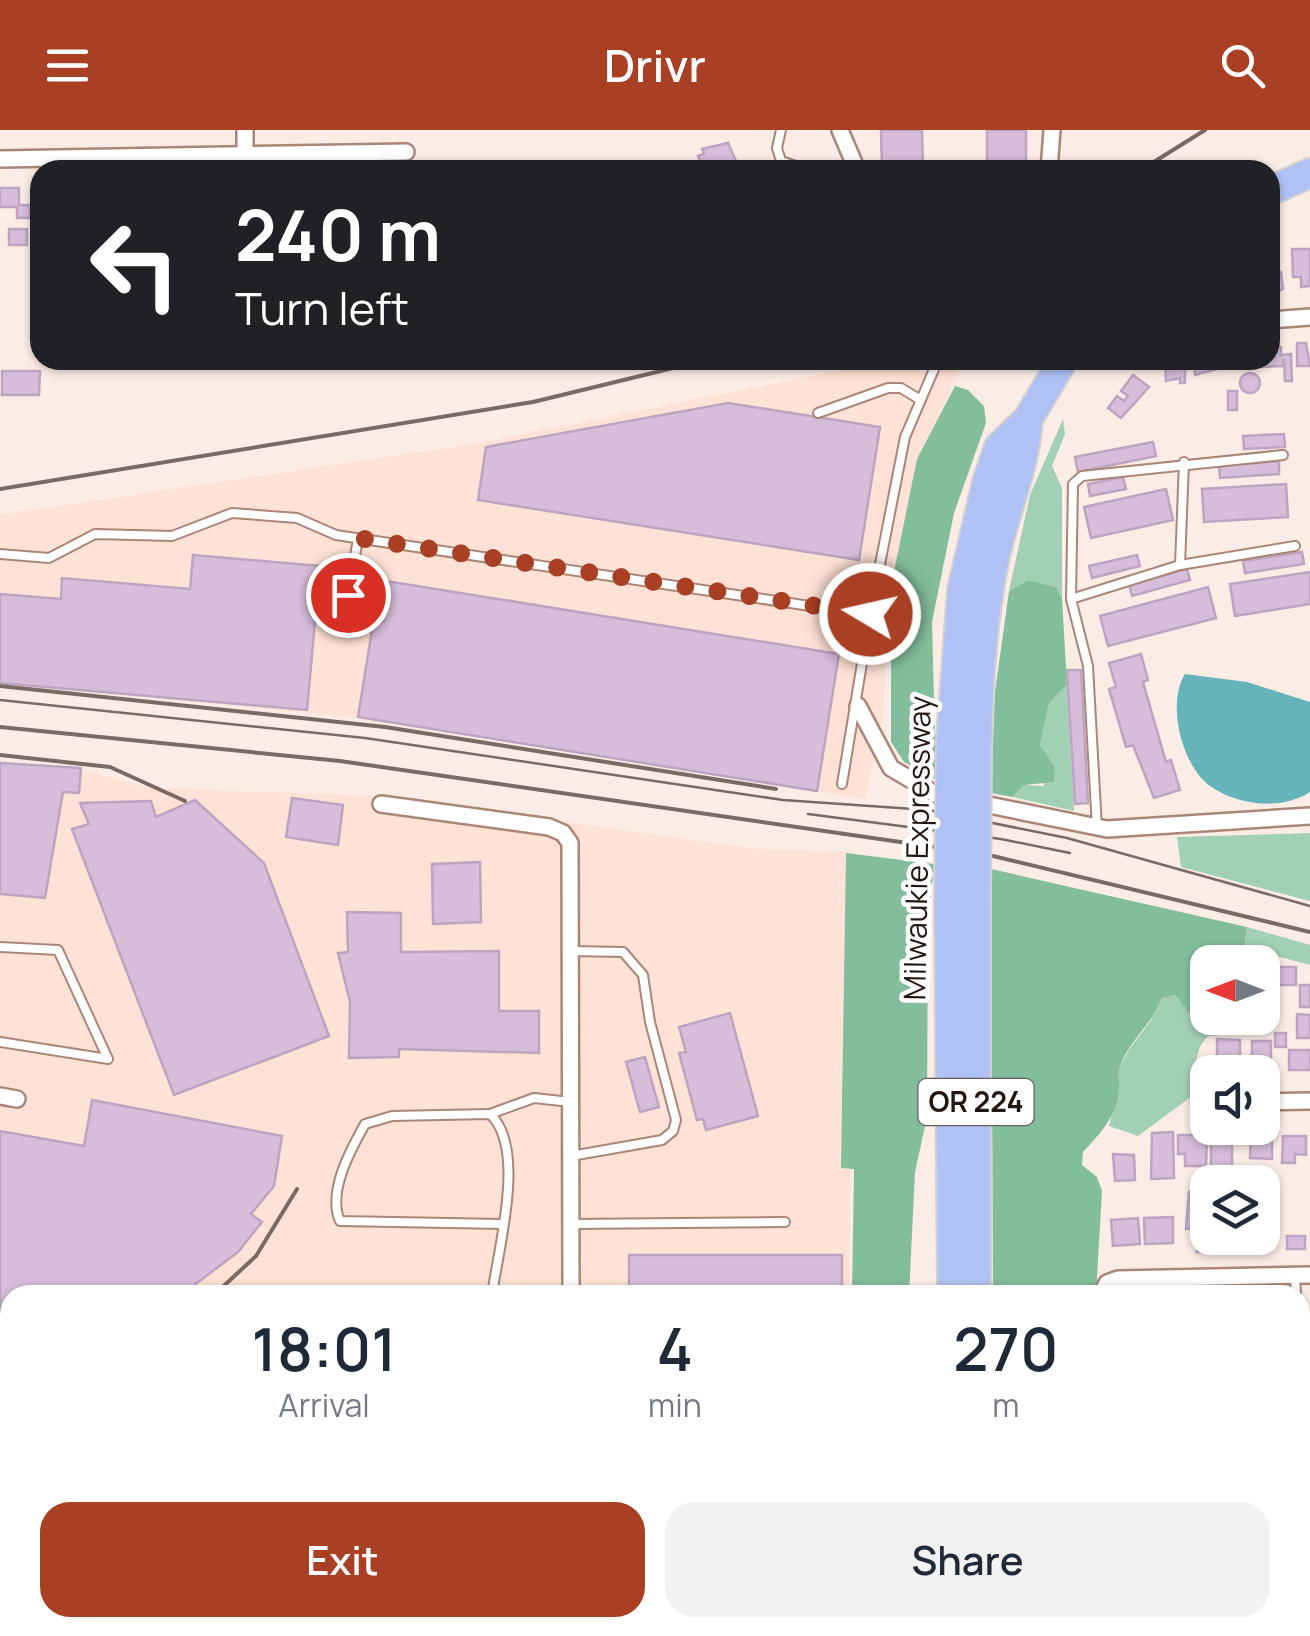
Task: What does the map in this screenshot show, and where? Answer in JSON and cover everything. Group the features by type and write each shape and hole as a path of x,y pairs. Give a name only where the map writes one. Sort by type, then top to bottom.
{"highway":[{"path":"1280,186 1310,173"},
{"name":"Milwaukie Expressway","path":"951,1285 948,1224 962,906 964,742 1002,526 1025,456 1028,419 1057,370"},
{"name":"Milwaukie Expressway","path":"962,906 976,1285"},
{"path":"944,1285 948,1224"}],"street":[{"path":"245,130 245,160"},
{"path":"840,130 853,160"},
{"path":"1050,160 1052,130"},
{"path":"277,160 406,152"},
{"path":"0,159 82,160"},
{"path":"1280,319 1310,317"},
{"path":"858,706 890,768 922,789 963,800 1102,828 1310,816"},
{"path":"380,804 563,833 570,843 571,1285"},
{"path":"0,1096 17,1099"},
{"path":"1280,1102 1310,1102"},
{"path":"1106,1285 1118,1280 1302,1275"}],"lane":[{"path":"780,130 777,148 781,160"},
{"path":"842,784 905,437 933,370"},
{"path":"818,413 888,388 901,388 919,399"},
{"path":"1102,828 1088,666 1070,600 1073,484 1082,476 1283,454"},
{"path":"1180,564 1184,462"},
{"path":"0,554 49,558 86,537 107,533 172,536 232,513 296,518 328,533 870,614"},
{"path":"344,623 358,538"},
{"path":"1070,600 1180,564 1295,546"},
{"path":"0,948 58,950 108,1059 0,1042"},
{"path":"570,950 623,952 643,974 650,1022 676,1120 673,1131 662,1140 571,1156"},
{"path":"502,1224 340,1220 336,1210 343,1168 366,1124 392,1116 490,1114 534,1098 571,1102"},
{"path":"490,1114 508,1146 493,1285"},
{"path":"571,1224 786,1222"}],"shaded area":[{"path":"841,370 960,370 920,458 888,619 883,715 865,799 358,718 0,683 0,515 479,443"},
{"path":"0,764 86,771 150,788 381,796 757,849 854,852 849,1285 0,1285"}],"green space":[{"path":"955,386 968,390 984,406 986,423 954,513 932,622 936,780 904,762 891,742 891,651 885,616 917,459"},
{"path":"1063,419 1065,434 1052,466 1062,488 1062,598 1056,587 1028,580 1009,591 1030,495"},
{"path":"1028,580 1056,587 1062,598 1067,685 1049,703 1040,746 1055,767 1054,782 1024,785 1013,797 991,793 995,692 1009,591"},
{"path":"1067,685 1074,811 1013,797 1024,785 1044,786 1040,746 1049,703"},
{"path":"1310,833 1310,901 1181,867 1177,837"},
{"path":"846,853 934,864 928,927 927,1117 915,1172 909,1285 852,1285 854,1169 841,1168"},
{"path":"991,869 1247,927 1245,945 1190,945 1190,1014 1175,995 1162,998 1120,1066 1119,1090 1111,1116 1083,1152 1082,1165 1097,1177 1102,1191 1097,1285 993,1285"},
{"path":"1247,927 1310,945 1310,965 1280,957 1280,945 1245,945"},
{"path":"1175,995 1190,1014 1190,1035 1208,1036 1197,1055 1190,1055 1190,1098 1138,1136 1109,1126 1121,1064 1162,998"}],"water":[{"path":"1185,674 1247,682 1310,702 1310,792 1287,802 1261,804 1224,794 1202,779 1186,751 1177,718 1179,687"}],"building":[{"path":"881,130 922,130 923,160 882,160"},
{"path":"987,130 1026,130 1026,160 987,160"},
{"path":"728,143 736,160 700,160 702,149"},
{"path":"0,188 19,188 19,205 30,205 30,218 17,218 17,207 0,207"},
{"path":"9,229 27,229 27,245 9,245"},
{"path":"1292,249 1310,249 1310,286 1301,287 1301,277 1293,277"},
{"path":"1297,343 1306,343 1310,366 1297,366"},
{"path":"1280,347 1281,355 1291,354 1292,381 1285,381 1284,359 1280,366"},
{"path":"1165,370 1185,370 1185,383 1180,383 1180,378 1166,381"},
{"path":"2,371 40,371 39,395 2,395"},
{"path":"1250,373 1260,383 1250,393 1240,383"},
{"path":"1133,375 1149,387 1121,418 1108,408 1117,396 1124,401 1128,396 1121,391"},
{"path":"1228,391 1237,391 1237,410 1228,410"},
{"path":"728,403 880,427 859,560 478,500 486,447"},
{"path":"1284,434 1285,447 1244,449 1243,436"},
{"path":"1153,442 1156,456 1078,472 1075,457"},
{"path":"1279,461 1279,474 1220,478 1219,466"},
{"path":"1123,477 1126,489 1090,496 1088,484"},
{"path":"1286,484 1288,517 1204,522 1202,489"},
{"path":"1166,489 1173,520 1091,538 1084,507"},
{"path":"1302,552 1304,564 1245,573 1243,561"},
{"path":"193,555 320,566 307,710 0,683 0,594 61,599 62,578 190,589"},
{"path":"1137,555 1140,566 1092,578 1089,566"},
{"path":"1187,569 1190,580 1132,596 1129,584"},
{"path":"1310,572 1310,604 1235,616 1230,584"},
{"path":"380,580 839,654 817,791 358,717"},
{"path":"1208,587 1216,618 1108,646 1100,616"},
{"path":"1141,654 1148,680 1143,682 1166,762 1171,760 1180,790 1154,798 1133,745 1126,747 1109,689 1116,687 1109,663"},
{"path":"1067,670 1081,670 1088,803 1075,804"},
{"path":"0,763 81,768 79,793 63,792 45,898 0,894"},
{"path":"292,798 343,805 338,845 286,837"},
{"path":"195,800 264,863 329,1036 174,1095 72,829 89,824 80,803 151,801 156,817"},
{"path":"480,862 481,922 433,924 432,864"},
{"path":"347,912 401,913 401,952 499,951 499,1011 539,1011 539,1053 399,1049 399,1057 349,1058 350,1002 338,953 348,952"},
{"path":"1280,967 1296,967 1296,985 1280,985"},
{"path":"1300,985 1310,985 1310,1007 1300,1007"},
{"path":"730,1013 758,1116 706,1130 703,1119 697,1120 679,1053 686,1052 679,1027"},
{"path":"1297,1014 1310,1015 1310,1038 1297,1038"},
{"path":"1286,1033 1286,1047 1275,1047 1275,1035"},
{"path":"1217,1039 1240,1040 1240,1055 1217,1055"},
{"path":"1252,1041 1271,1041 1271,1055 1252,1055"},
{"path":"1289,1050 1310,1050 1310,1070 1289,1070"},
{"path":"645,1057 659,1107 640,1112 626,1062"},
{"path":"92,1100 282,1136 274,1186 251,1214 262,1222 238,1252 194,1285 0,1285 0,1131 84,1146"},
{"path":"1173,1132 1174,1178 1151,1179 1152,1133"},
{"path":"1178,1135 1190,1135 1190,1145 1207,1145 1206,1165 1185,1166 1185,1154 1178,1154"},
{"path":"1283,1136 1306,1136 1306,1155 1295,1154 1295,1163 1282,1163"},
{"path":"1211,1145 1232,1145 1232,1165 1211,1165"},
{"path":"1250,1145 1272,1145 1272,1159 1250,1158"},
{"path":"1113,1154 1134,1155 1135,1180 1115,1181"},
{"path":"1189,1192 1190,1192 1190,1228 1186,1229"},
{"path":"1173,1217 1173,1243 1145,1244 1144,1218"},
{"path":"1138,1218 1140,1244 1113,1246 1111,1220"},
{"path":"1287,1236 1305,1236 1305,1249 1287,1249"},
{"path":"629,1255 842,1255 842,1285 629,1285"}],"tram line":[{"path":"0,700 365,738 783,800 928,810 1067,838 1310,906"},
{"path":"808,814 1001,839 1070,853"}],"railway":[{"path":"1157,160 1205,130"},
{"path":"0,489 533,402 665,370"},
{"path":"0,686 385,727 776,789"},
{"path":"0,727 340,761 993,856 1310,932"},
{"path":"0,755 110,767 185,801"},
{"path":"225,1285 256,1256 297,1189"}],"route":[{"path":"348,595 358,538 870,614"}]}
